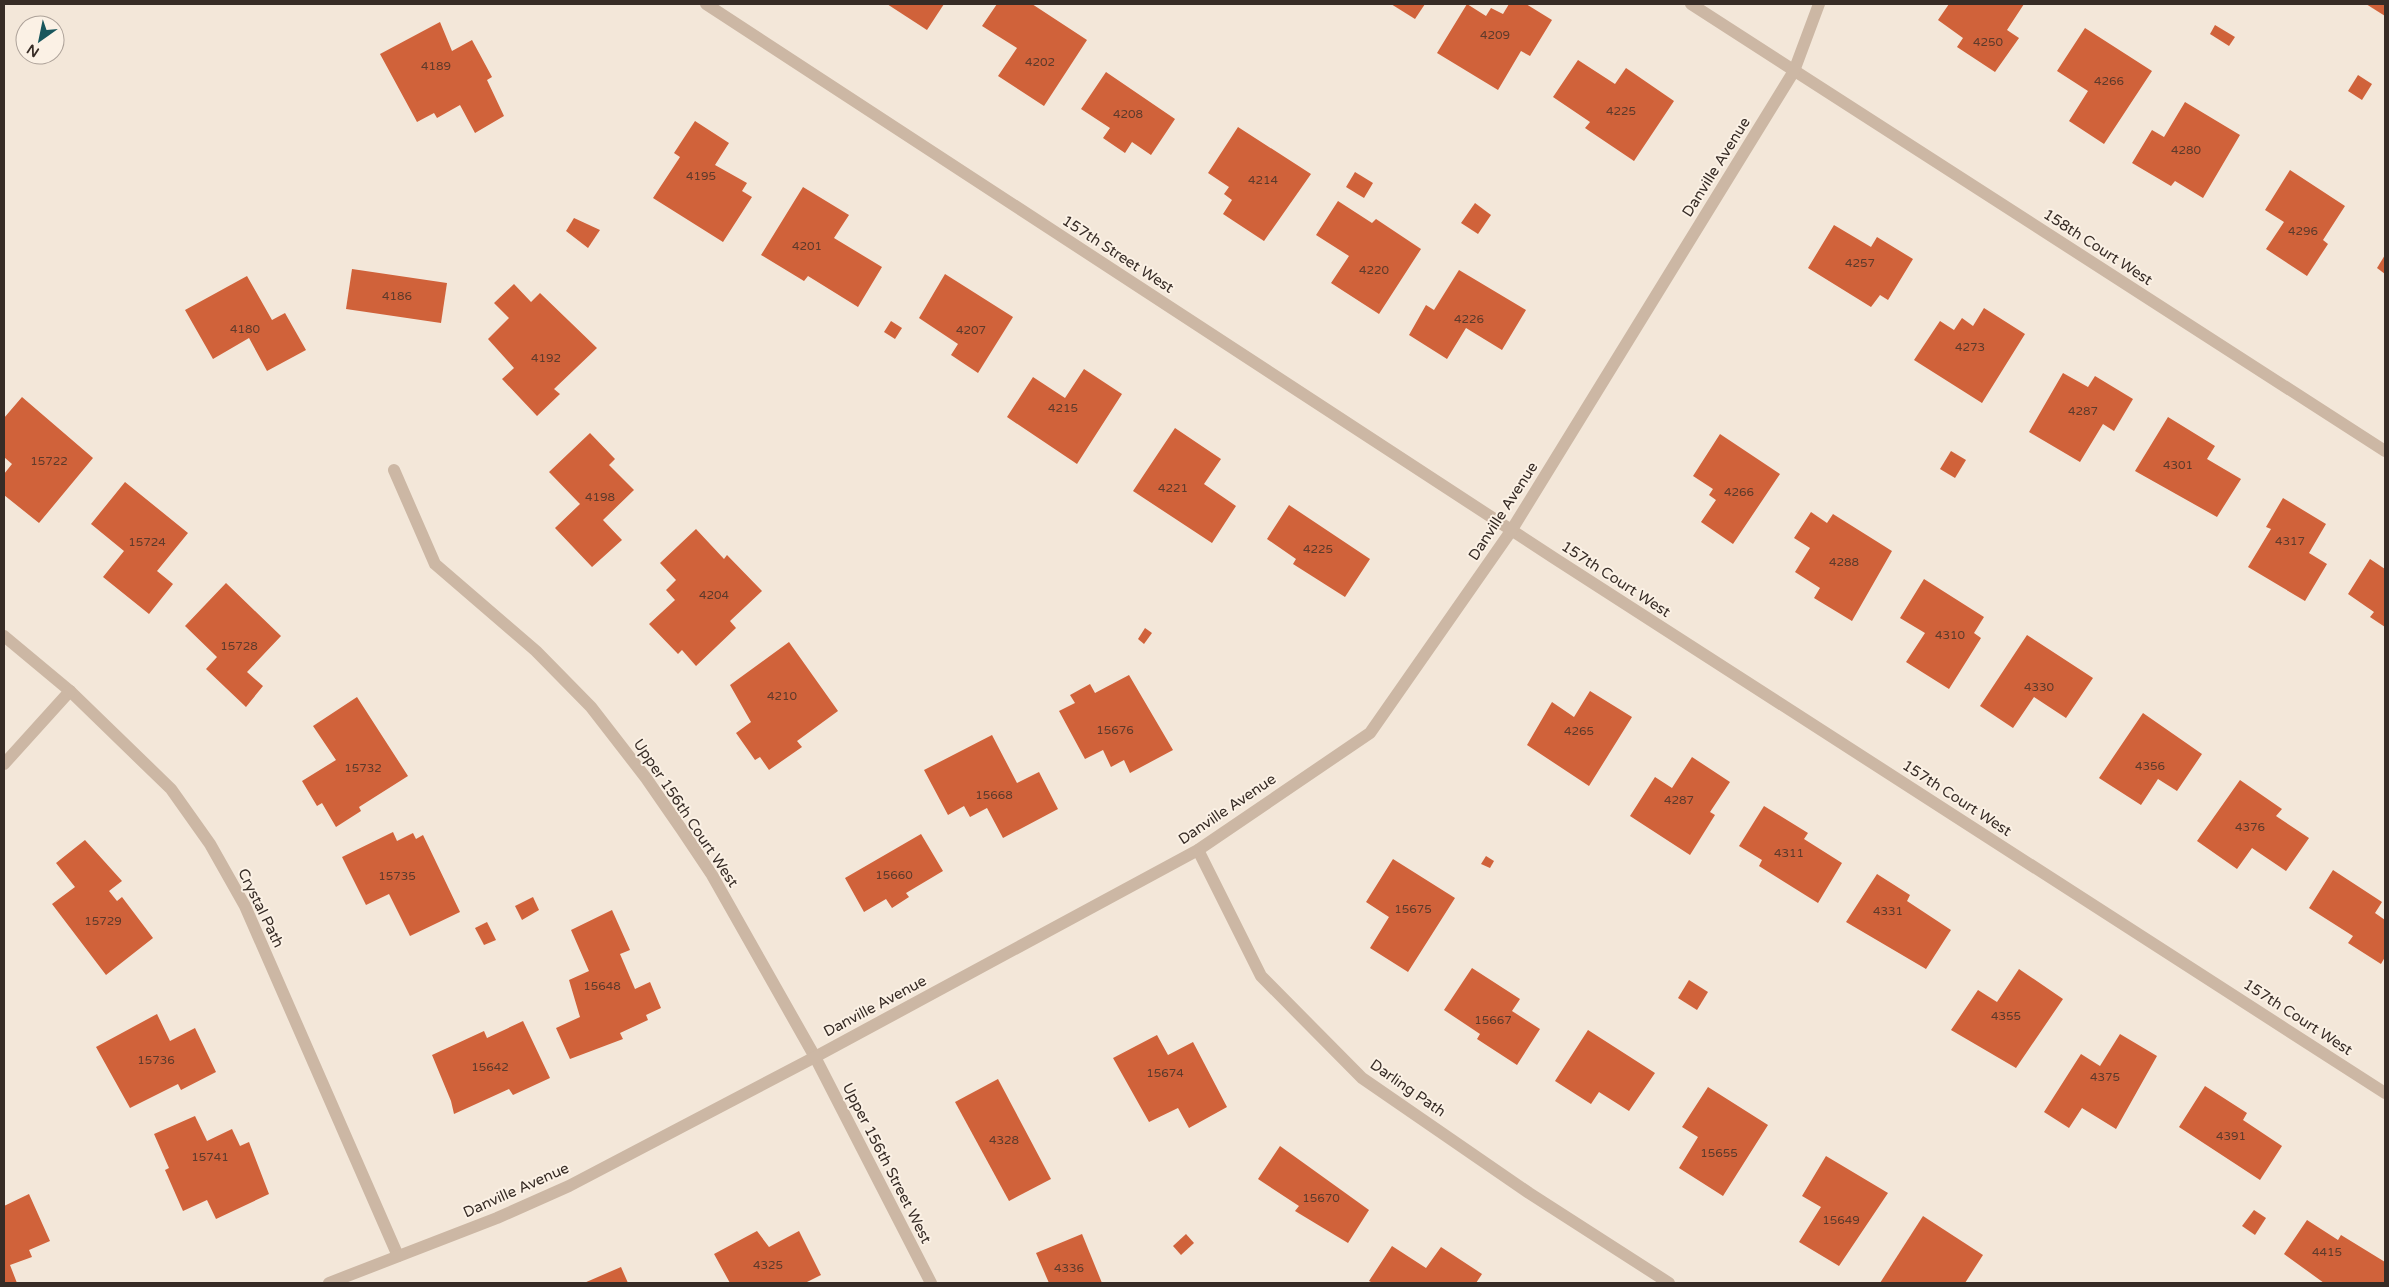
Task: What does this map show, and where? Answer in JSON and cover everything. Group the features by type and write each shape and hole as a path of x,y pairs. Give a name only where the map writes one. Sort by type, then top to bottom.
{"street":[{"name":"157th Street West","path":"706,4 1511,531"},
{"name":"158th Court West","path":"1690,4 2385,451"},
{"name":"Danville Avenue","path":"329,1283 497,1218 569,1186 815,1057 1198,850 1370,733 1511,531 1794,71 1820,4"},
{"name":"Upper 156th Court West","path":"394,470 435,564 536,652 584,700 646,778 712,875 815,1057"},
{"name":"157th Court West","path":"1511,531 2385,1093"},
{"name":"Crystal Path","path":"4,636 70,691 171,789 210,844 245,906 398,1256"},
{"path":"4,764 70,691"},
{"name":"Darling Path","path":"1198,850 1261,976 1362,1078 1529,1193 1669,1283"},
{"name":"Upper 156th Street West","path":"815,1057 931,1283"}],"building":[{"path":"887,4 944,4 927,30"},
{"path":"997,4 1032,4 1087,40 1044,106 998,76 1017,48 982,26"},
{"path":"1391,4 1425,4 1415,19"},
{"path":"1467,4 1486,16 1491,8 1503,14 1509,4 1526,4 1552,20 1530,56 1521,51 1498,90 1437,53"},
{"path":"1949,4 2024,4 2007,30 2019,38 1995,72 1957,47 1963,38 1938,20"},
{"path":"2366,4 2385,4 2385,16"},
{"path":"440,22 452,51 472,40 492,77 487,80 504,116 475,133 460,105 437,118 434,113 417,122 380,54"},
{"path":"2215,25 2235,37 2229,46 2210,34"},
{"path":"2085,28 2152,71 2104,144 2069,121 2088,91 2057,71"},
{"path":"1578,60 1615,84 1626,68 1674,101 1634,161 1585,128 1590,122 1553,97"},
{"path":"1106,72 1175,119 1151,155 1132,142 1125,153 1103,138 1110,128 1081,109"},
{"path":"2358,75 2372,84 2362,100 2348,91"},
{"path":"2185,102 2240,135 2203,198 2175,181 2171,186 2132,163 2152,130 2164,137"},
{"path":"695,121 729,143 715,165 747,183 742,191 752,197 723,242 653,198 680,157 674,153"},
{"path":"1238,127 1311,174 1264,241 1223,214 1232,200 1224,194 1229,187 1208,173"},
{"path":"2290,170 2345,206 2323,240 2328,244 2307,276 2266,249 2284,222 2265,210"},
{"path":"1355,172 1373,183 1364,198 1346,187"},
{"path":"803,187 849,215 834,238 882,267 858,307 808,276 804,281 761,255"},
{"path":"1338,201 1372,223 1376,219 1421,249 1379,314 1331,283 1349,256 1316,235"},
{"path":"1475,203 1491,215 1478,234 1461,223"},
{"path":"574,218 600,230 588,248 566,231"},
{"path":"1834,225 1871,247 1877,237 1913,259 1888,300 1880,295 1871,307 1808,268"},
{"path":"2385,255 2385,274 2377,268"},
{"path":"352,269 447,283 441,323 346,309"},
{"path":"1459,270 1526,310 1502,350 1466,328 1447,359 1409,335 1426,305 1434,310"},
{"path":"945,274 1013,317 978,373 951,355 958,344 919,318"},
{"path":"247,276 272,320 285,313 306,350 267,371 249,338 213,359 185,310"},
{"path":"514,284 531,302 540,293 597,348 554,389 560,394 537,416 502,379 514,368 488,339 509,318 494,303"},
{"path":"1984,308 2025,334 1982,403 1914,360 1940,321 1954,330 1962,318 1973,326"},
{"path":"891,321 902,328 895,339 884,332"},
{"path":"1084,369 1122,394 1077,464 1007,417 1033,377 1065,398"},
{"path":"2063,373 2088,387 2095,376 2133,399 2114,431 2103,424 2080,462 2029,432"},
{"path":"22,397 93,458 39,523 4,495 4,474 12,464 4,457 4,418"},
{"path":"2168,417 2215,446 2207,459 2241,479 2217,517 2135,471"},
{"path":"1175,428 1221,459 1204,484 1236,506 1212,543 1133,491"},
{"path":"590,433 615,459 609,465 634,490 603,520 622,540 592,567 555,528 580,504 549,472"},
{"path":"1720,434 1780,474 1733,544 1701,522 1716,500 1709,495 1713,489 1693,476"},
{"path":"1951,451 1966,460 1955,478 1940,469"},
{"path":"125,482 188,533 157,571 173,584 149,614 103,577 124,551 91,524"},
{"path":"2283,498 2326,524 2309,553 2327,564 2305,601 2248,567 2271,529 2266,527"},
{"path":"1289,505 1370,559 1345,597 1293,564 1296,559 1267,539"},
{"path":"1811,512 1827,523 1833,514 1892,551 1852,621 1814,598 1820,588 1795,572 1810,548 1794,538"},
{"path":"696,529 724,559 727,555 762,591 730,621 736,628 696,666 682,650 678,654 649,624 675,600 666,590 676,580 660,563"},
{"path":"2370,559 2385,569 2385,627 2370,617 2374,612 2348,594"},
{"path":"1924,579 1984,617 1974,633 1981,638 1949,689 1906,662 1925,633 1900,618"},
{"path":"226,583 281,636 247,672 263,686 246,707 206,669 217,657 185,626"},
{"path":"1145,628 1152,633 1144,644 1138,639"},
{"path":"2027,635 2093,678 2066,718 2034,697 2013,728 1980,706"},
{"path":"789,642 838,711 797,741 802,747 769,770 760,757 755,760 736,733 751,722 730,685"},
{"path":"1129,675 1173,750 1130,773 1124,760 1111,767 1103,750 1085,759 1059,711 1075,703 1070,695 1090,684 1095,693"},
{"path":"1590,691 1632,717 1589,786 1527,745 1552,702 1574,717"},
{"path":"357,697 408,776 359,807 361,811 336,827 322,803 317,806 302,781 336,760 313,726"},
{"path":"2143,713 2202,754 2177,791 2158,779 2141,805 2099,778"},
{"path":"992,735 1017,783 1039,772 1058,809 1003,838 987,808 970,817 964,806 948,815 924,770"},
{"path":"1692,757 1730,782 1710,812 1715,815 1690,855 1630,816 1655,777 1672,788"},
{"path":"2240,780 2282,809 2276,816 2309,838 2286,871 2252,848 2237,869 2197,841"},
{"path":"1764,806 1808,833 1804,839 1842,863 1818,903 1759,866 1762,860 1739,846"},
{"path":"393,832 397,841 413,833 416,839 423,835 460,912 410,936 389,894 366,905 342,857"},
{"path":"921,834 943,871 906,893 909,897 892,908 886,899 864,912 845,878"},
{"path":"85,840 122,881 109,891 117,901 122,897 153,938 106,975 52,904 75,887 56,863"},
{"path":"1486,856 1494,861 1490,868 1481,864"},
{"path":"1393,859 1455,898 1408,972 1370,948 1389,917 1366,902"},
{"path":"2333,870 2382,902 2375,913 2385,920 2385,957 2381,964 2348,943 2353,936 2309,908"},
{"path":"1877,874 1910,895 1907,901 1951,930 1926,969 1846,922"},
{"path":"533,897 539,910 522,920 515,906"},
{"path":"612,910 630,950 620,954 635,989 650,982 661,1008 646,1015 648,1020 620,1033 623,1039 570,1059 556,1028 580,1017 569,980 589,971 571,930"},
{"path":"487,922 496,940 484,945 475,928"},
{"path":"1472,968 1520,999 1512,1011 1540,1029 1517,1065 1477,1039 1480,1034 1444,1010"},
{"path":"2019,969 2063,999 2016,1068 1951,1030 1978,990 1997,1002"},
{"path":"1689,980 1708,992 1697,1010 1678,998"},
{"path":"157,1014 170,1041 195,1028 216,1072 181,1090 178,1084 130,1108 96,1047"},
{"path":"523,1021 550,1078 513,1095 509,1089 454,1114 451,1101 432,1055 484,1031 487,1038"},
{"path":"1588,1030 1655,1073 1629,1111 1599,1092 1591,1104 1555,1081"},
{"path":"2120,1034 2157,1056 2116,1129 2082,1108 2069,1128 2044,1112 2081,1054 2100,1066"},
{"path":"1157,1035 1168,1055 1193,1042 1227,1107 1189,1128 1178,1108 1149,1122 1113,1058"},
{"path":"998,1079 1051,1179 1009,1201 955,1102"},
{"path":"2205,1086 2247,1113 2243,1120 2282,1146 2260,1180 2179,1127"},
{"path":"1708,1087 1768,1125 1723,1196 1679,1168 1698,1137 1682,1127"},
{"path":"195,1116 207,1141 232,1129 240,1146 249,1142 269,1194 216,1219 207,1200 183,1211 165,1170 169,1168 154,1134"},
{"path":"1280,1146 1369,1210 1348,1243 1295,1211 1299,1206 1258,1179"},
{"path":"1826,1156 1888,1193 1839,1266 1799,1242 1821,1207 1802,1196"},
{"path":"29,1194 50,1241 29,1250 32,1257 10,1265 17,1283 4,1283 4,1206"},
{"path":"2254,1210 2266,1218 2255,1235 2242,1226"},
{"path":"1923,1216 1983,1255 1965,1283 1880,1283"},
{"path":"2307,1220 2338,1240 2341,1235 2385,1262 2385,1283 2324,1283 2284,1254"},
{"path":"757,1231 769,1247 799,1231 821,1275 805,1283 730,1283 714,1254"},
{"path":"1082,1234 1102,1283 1049,1283 1036,1253"},
{"path":"1186,1234 1194,1243 1181,1255 1173,1246"},
{"path":"1392,1246 1426,1268 1441,1247 1482,1274 1476,1283 1373,1283 1369,1281"},
{"path":"621,1267 628,1283 584,1283"}]}
